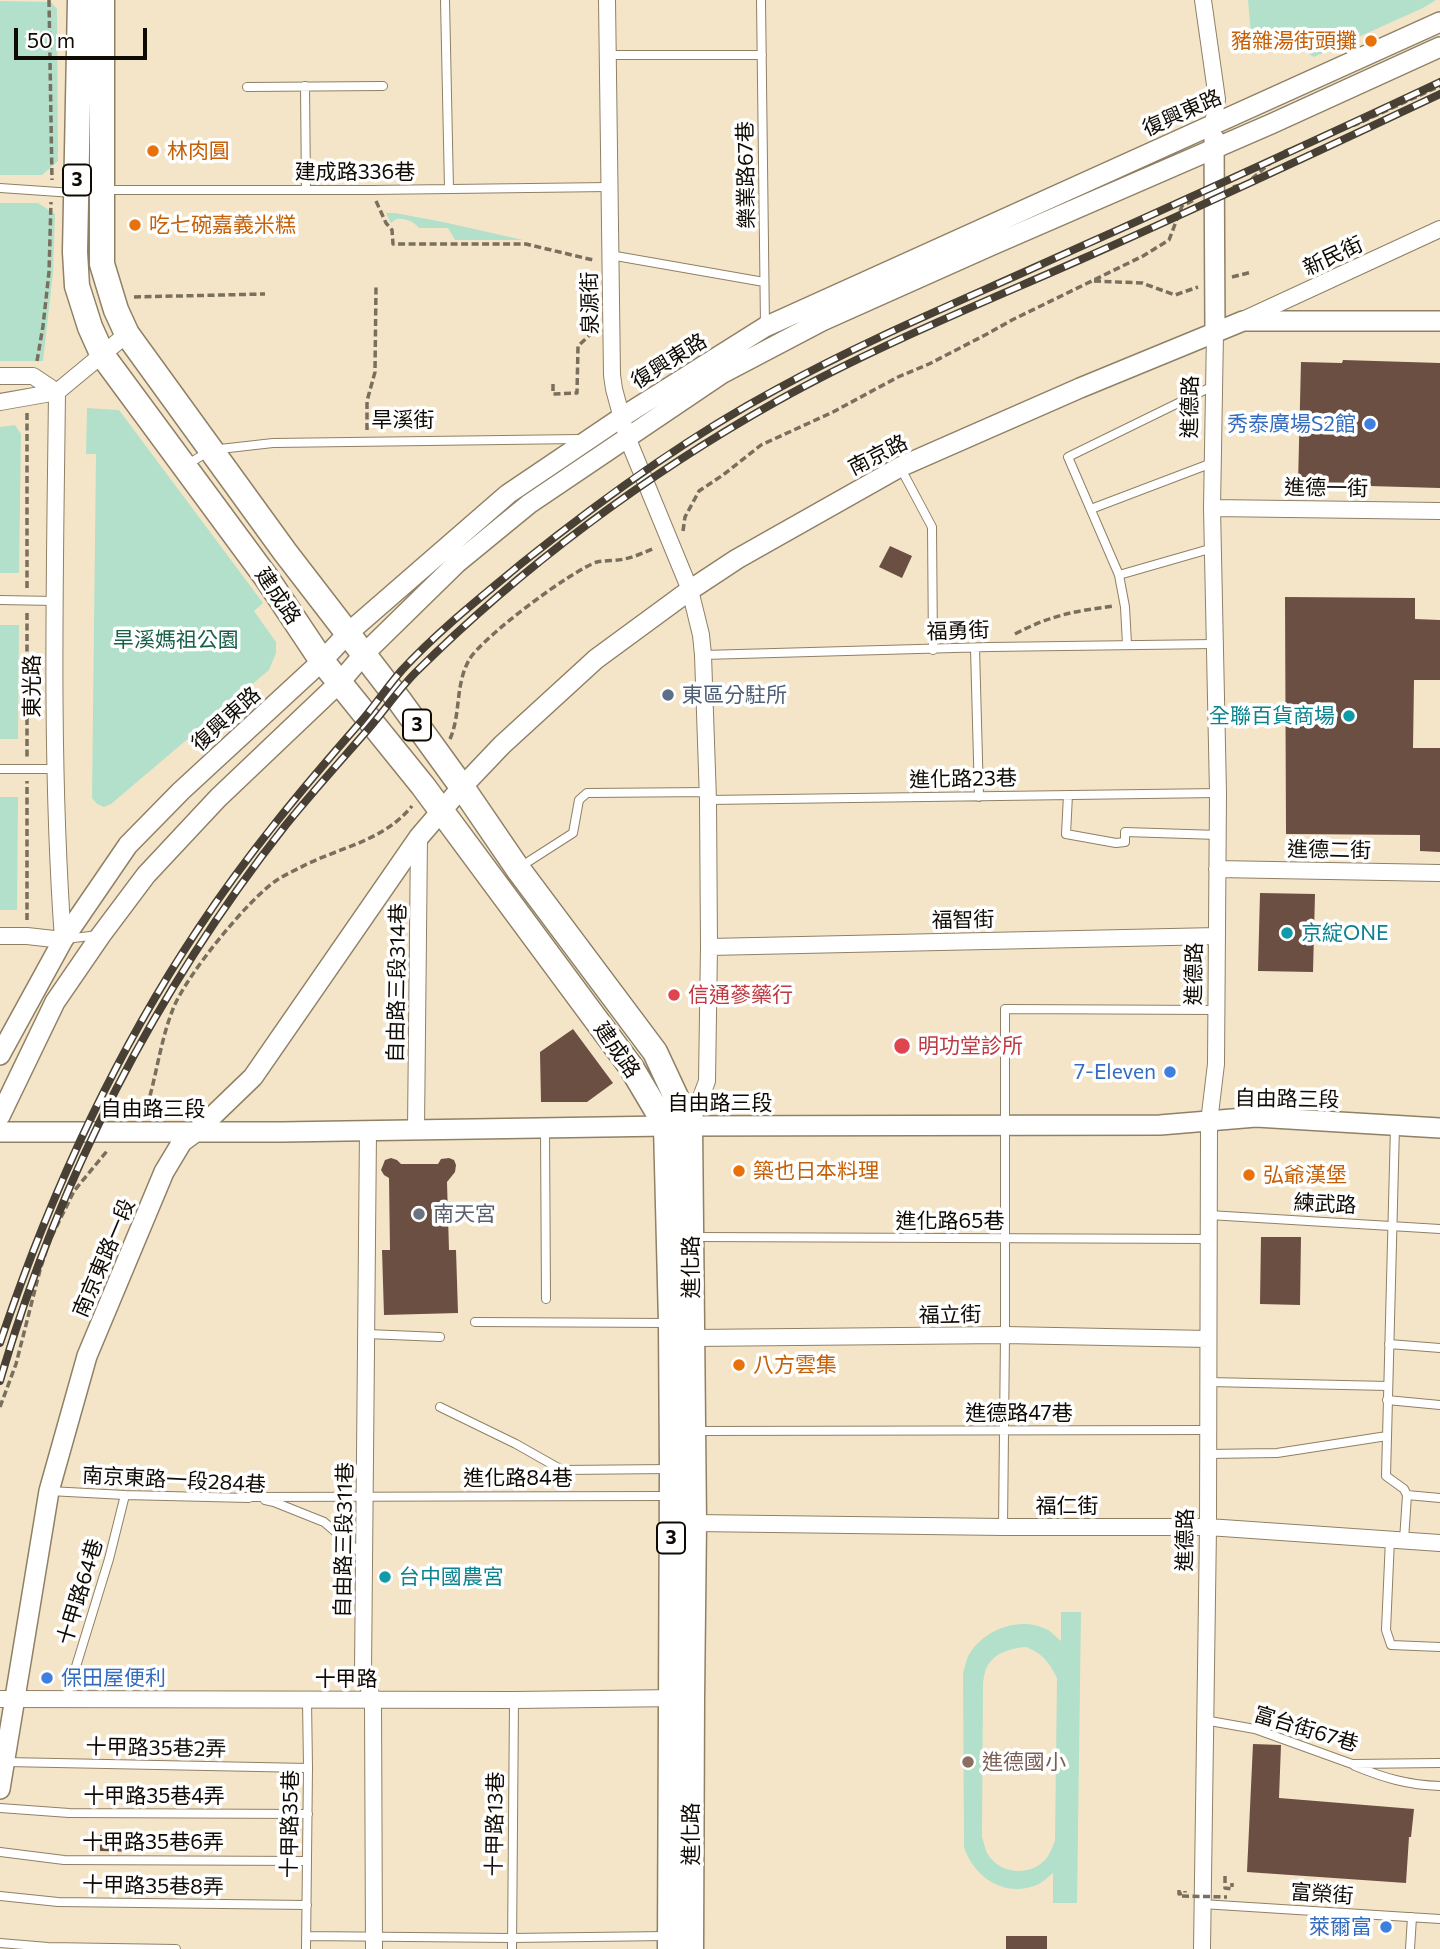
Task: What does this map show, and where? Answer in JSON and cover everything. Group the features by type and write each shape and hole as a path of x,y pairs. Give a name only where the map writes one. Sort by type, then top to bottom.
{"main road":[{"name":"建成路","path":"80,0 64,192 75,252 77,286 103,356 266,577 322,661 423,786 430,825 631,1067 666,1126"},
{"name":"建成路","path":"102,0 102,264 111,298 127,334 655,1052 690,1127"},
{"name":"進化路","path":"666,1126 671,1323 671,1496 681,1698"},
{"name":"進化路","path":"677,1945 681,1698 694,1523 690,1127"}],"street":[{"name":"泉源街","path":"607,0 612,375 622,417 620,437 690,590"},
{"name":"進德路","path":"1202,1949 1208,1527 1209,1122 1216,1063 1217,936 1212,463 1215,333 1213,124 1217,99 1203,0"},
{"name":"復興東路","path":"63,940 128,845 181,791 348,634 508,494 595,439 622,417 765,327 1440,22"},
{"name":"復興東路","path":"101,935 146,875 218,798 340,682 364,654 457,563 503,524 620,437 723,373 822,321 1440,47"},
{"name":"新民街","path":"1243,320 1440,229"},
{"name":"南京路","path":"430,825 502,745 596,659 737,558 900,467 1243,320 1440,321"},
{"path":"0,402 57,392 127,334"},
{"path":"0,376 33,376 57,392"},
{"name":"東光路","path":"57,392 55,769 63,940"},
{"name":"進德一街","path":"1212,508 1440,511"},
{"name":"進化路","path":"690,590 703,655 708,796 709,947 707,1081 690,1127"},
{"name":"自由路三段314巷","path":"416,1129 430,825"},
{"name":"南京東路一段","path":"0,1789 7,1699 49,1491 87,1356 164,1172 182,1142 253,1077 430,825"},
{"name":"進德二街","path":"1217,869 1440,873"},
{"path":"0,1116 55,1002 101,935"},
{"path":"0,936 63,940 0,1055"},
{"name":"福智街","path":"709,947 1217,936"},
{"name":"自由路三段","path":"0,1132 1160,1125 1256,1117 1440,1128"},
{"name":"自由路三段311巷","path":"368,1130 363,1672 373,1700 374,1943"},
{"name":"福立街","path":"692,1338 1005,1335 1208,1339"},
{"name":"福仁街","path":"694,1523 1208,1527 1440,1543"},
{"name":"十甲路","path":"7,1699 681,1698"}],"lane":[{"path":"445,0 449,189"},
{"name":"樂業路67巷","path":"761,0 765,327 770,349"},
{"path":"608,55 762,55"},
{"path":"305,86 306,190"},
{"path":"247,87 383,86"},
{"name":"建成路336巷","path":"102,190 609,187"},
{"path":"0,188 64,192"},
{"path":"611,255 764,282"},
{"path":"1127,644 1125,607 1119,575 1068,457 1213,386"},
{"name":"旱溪街","path":"185,466 211,450 273,443 595,439"},
{"path":"1091,509 1212,463"},
{"path":"900,467 932,527 933,650"},
{"path":"1119,575 1213,548"},
{"path":"0,600 55,601"},
{"name":"福勇街","path":"703,655 1214,644"},
{"path":"975,648 979,797"},
{"path":"0,769 55,769"},
{"name":"進化路23巷","path":"518,869 573,833 579,800 587,793 979,797 1217,793"},
{"path":"1068,795 1066,834 1116,843 1125,842 1125,832 1217,835"},
{"path":"63,940 101,935"},
{"path":"1003,1527 1005,1009 1216,1010"},
{"path":"1395,1125 1386,1476 1404,1489 1407,1495 1397,1539 1387,1630 1391,1645 1440,1647"},
{"path":"545,1129 546,1299"},
{"name":"練武路","path":"1208,1215 1440,1228"},
{"name":"進化路65巷","path":"691,1237 1209,1239"},
{"path":"475,1322 671,1323"},
{"path":"367,1334 440,1337"},
{"path":"1389,1344 1440,1348"},
{"path":"1209,1382 1388,1386"},
{"path":"1387,1400 1440,1405"},
{"name":"進化路84巷","path":"440,1407 562,1470 672,1469"},
{"name":"進德路47巷","path":"693,1431 1208,1430"},
{"path":"1208,1454 1277,1453 1387,1436"},
{"name":"南京東路一段284巷","path":"49,1491 245,1497 274,1502 324,1522 365,1558"},
{"name":"十甲路64巷","path":"66,1699 109,1559 125,1495"},
{"path":"1407,1495 1440,1498"},
{"name":"進化路84巷","path":"245,1497 671,1496"},
{"name":"十甲路35巷","path":"306,1949 307,1700"},
{"name":"十甲路13巷","path":"512,1949 514,1700"},
{"name":"富台街67巷","path":"1204,1720 1255,1729 1352,1764 1440,1763"},
{"name":"十甲路35巷2弄","path":"3,1762 308,1768"},
{"path":"1352,1764 1386,1779 1421,1786 1440,1786"},
{"name":"十甲路35巷4弄","path":"0,1808 69,1812 308,1814"},
{"name":"十甲路35巷6弄","path":"0,1852 64,1860 307,1861"},
{"name":"十甲路35巷8弄","path":"0,1896 58,1902 307,1905"},
{"name":"富榮街","path":"1202,1904 1440,1919"},
{"path":"1410,1949 1412,1917"},
{"path":"306,1936 374,1943 512,1938 677,1945"},
{"path":"0,1943 48,1947 176,1949"}],"path":[{"path":"33,376 64,192 50,0"},
{"path":"441,758 456,725 460,687 469,660 482,644 573,574 598,562 625,559 682,536 685,517 699,491 761,445 833,412 1143,256 1169,240 1182,206 1214,191 1247,183 1283,152 1349,128 1440,86"},
{"path":"382,214 392,230 393,244 526,244 593,260 593,274"},
{"path":"1092,281 1142,283 1175,295"},
{"path":"367,441 367,401 376,372 376,286"},
{"path":"111,298 265,294"},
{"path":"553,384 553,394 577,393 578,346 593,334 593,322"},
{"path":"27,398 27,936"},
{"path":"990,647 1035,623 1066,612 1120,605"},
{"path":"0,1407 16,1363 49,1242 74,1191 148,1103 173,1007 190,979 256,897 276,881 309,863 362,843 386,830 402,817 420,796 423,786"},
{"path":"1185,1885 1185,1893 1179,1894 1179,1890 1182,1889 1182,1896 1227,1897 1228,1883 1232,1883 1232,1889 1225,1888 1225,1876"}],"green space":[{"path":"1248,0 1436,0 1314,57 1284,46 1252,45"},
{"path":"0,1 51,2 57,9 58,161 42,175 0,175"},
{"path":"0,203 38,203 55,214 53,273 43,361 0,361"},
{"path":"386,213 443,222 523,240 455,240 448,228 419,228 403,219 396,219 391,223"},
{"name":"旱溪媽祖公園","path":"87,408 119,410 263,603 254,611 276,642 276,653 269,670 111,804 104,807 92,798 96,454 86,454"},
{"path":"15,425 21,434 19,573 0,573 0,427"},
{"path":"0,625 19,625 18,739 0,739"},
{"path":"0,797 18,797 17,910 0,910"},
{"path":"1061,1612 1081,1612 1077,1903 1053,1903 1053,1873 1039,1884 1027,1888 1015,1889 993,1883 975,1868 964,1847 963,1674 969,1655 985,1637 1005,1627 1016,1625 1038,1626 1048,1630 1061,1641","holes":["1026,1647 1045,1659 1057,1678 1055,1841 1047,1858 1038,1865 1031,1869 1014,1871 992,1860 982,1837 983,1683 987,1667 995,1657 1015,1648"]}],"building":[{"name":"秀泰廣場S2館","path":"1343,360 1440,363 1440,488 1298,484 1301,362 1342,363"},
{"path":"890,546 912,556 902,578 879,567"},
{"name":"全聯百貨商場","path":"1285,597 1415,598 1415,619 1440,620 1440,680 1414,680 1413,748 1440,748 1440,852 1420,851 1420,835 1286,834"},
{"name":"京綻ONE","path":"1260,893 1315,894 1313,972 1258,971"},
{"path":"573,1029 613,1083 587,1102 541,1102 540,1052"},
{"name":"南天宮","path":"391,1158 401,1164 438,1164 441,1159 454,1160 455,1172 447,1182 449,1250 456,1250 458,1313 384,1315 382,1250 390,1250 389,1178 381,1170 385,1160"},
{"path":"1261,1237 1301,1237 1300,1305 1260,1304"},
{"path":"1253,1744 1281,1745 1279,1798 1414,1809 1406,1883 1247,1872"},
{"path":"100,1835 138,1835 138,1852 100,1851"},
{"path":"1006,1936 1047,1936 1047,1949 1006,1949"}],"railway":[{"path":"0,1343 40,1235 86,1129 138,1027 167,978 216,902 275,824 402,670 460,615 522,563 614,493 677,449 777,389 907,324 1440,82"},
{"path":"0,1381 51,1233 82,1160 153,1021 194,954 294,814 409,679 499,595 634,491 730,429 816,380 1440,94"}],"place":[{"name":"豬雜湯街頭攤","path":"1371,41"},
{"name":"林肉圓","path":"153,151"},
{"name":"吃七碗嘉義米糕","path":"135,225"},
{"name":"秀泰廣場S2館","path":"1370,424"},
{"name":"東區分駐所","path":"668,695"},
{"name":"全聯百貨商場","path":"1349,716"},
{"name":"京綻ONE","path":"1287,933"},
{"name":"信通蔘藥行","path":"674,995"},
{"name":"明功堂診所","path":"902,1046"},
{"name":"7-Eleven","path":"1170,1072"},
{"name":"築也日本料理","path":"739,1171"},
{"name":"弘爺漢堡","path":"1249,1175"},
{"name":"南天宮","path":"419,1214"},
{"name":"八方雲集","path":"739,1365"},
{"name":"台中國農宮","path":"385,1577"},
{"name":"保田屋便利","path":"47,1678"},
{"name":"進德國小","path":"968,1762"},
{"name":"萊爾富","path":"1386,1927"}]}
